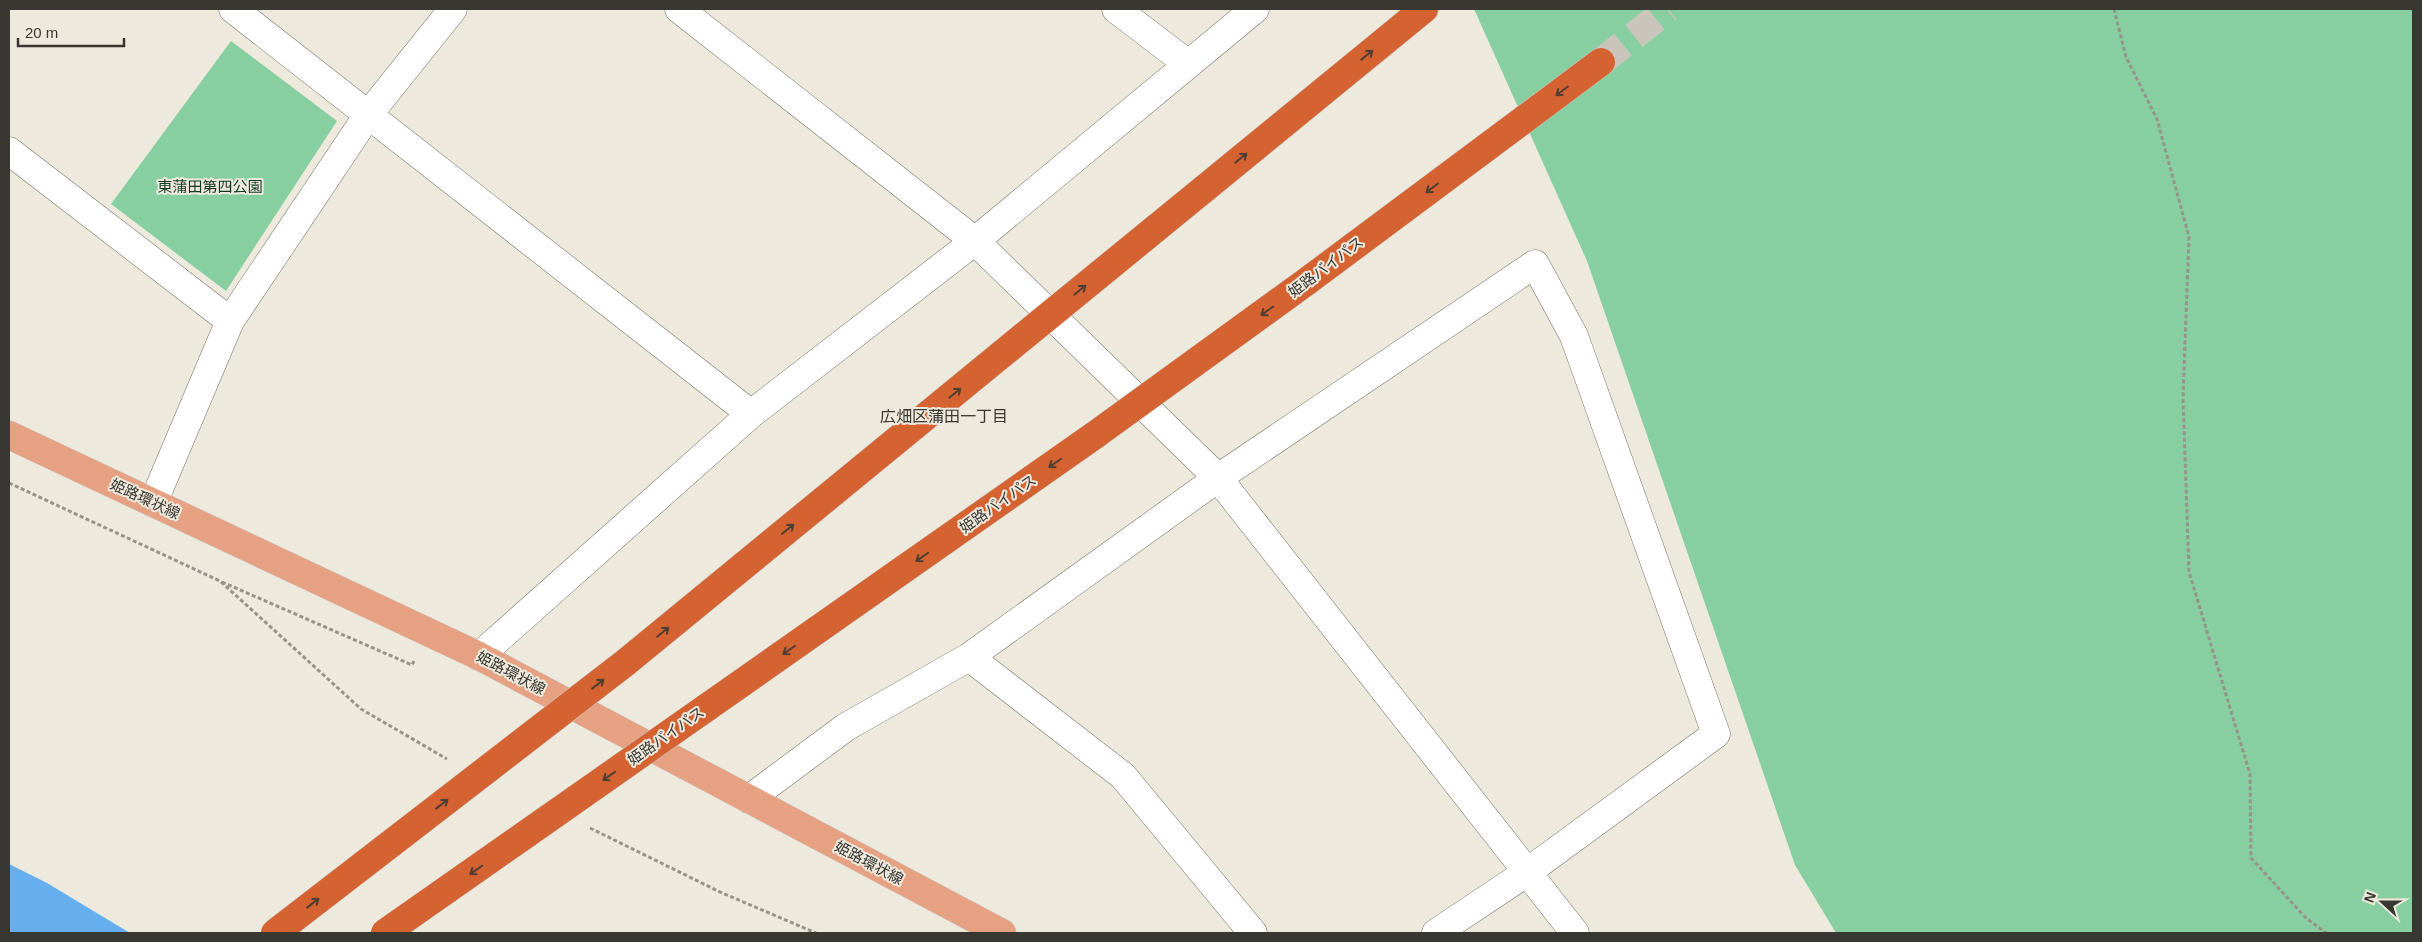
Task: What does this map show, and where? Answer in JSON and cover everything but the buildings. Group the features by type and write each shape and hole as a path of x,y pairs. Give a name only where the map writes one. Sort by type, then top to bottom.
{"highway":[{"path":"274,933 625,663 1424,9"},
{"name":"姫路バイパス","path":"385,933 1095,436 1306,282 1601,62"}],"main road":[{"name":"姫路環状線","path":"9,435 479,656 1002,933"}],"street":[{"path":"233,9 751,414"},
{"path":"152,503 230,321 368,115 453,9"},
{"path":"679,9 975,241 1218,478 1574,933"},
{"path":"1116,9 1188,64"},
{"path":"479,656 751,414 975,241 1255,9"},
{"path":"9,151 230,321"},
{"path":"749,799 846,726 969,657 1218,478 1535,264 1574,336 1716,734 1526,873 1436,933"},
{"path":"969,657 1123,776 1254,933"}],"path":[{"path":"2114,9 2126,57 2157,119 2189,237 2184,397 2189,572 2250,774 2251,858 2306,918 2326,933"},
{"path":"9,482 220,581 412,665 429,633"},
{"path":"220,581 362,709 449,759"},
{"path":"589,828 720,892 816,933"}],"green space":[{"path":"1474,9 2413,9 2413,933 1836,933 1795,865 1587,261"},
{"name":"東蒲田第四公園","path":"231,41 337,121 226,291 111,204"}],"water":[{"path":"9,864 47,883 130,933 9,933"}],"tunnel":[{"path":"1601,62 1668,9"}],"district":[{"name":"広畑区蒲田一丁目","path":"944,416"}]}
